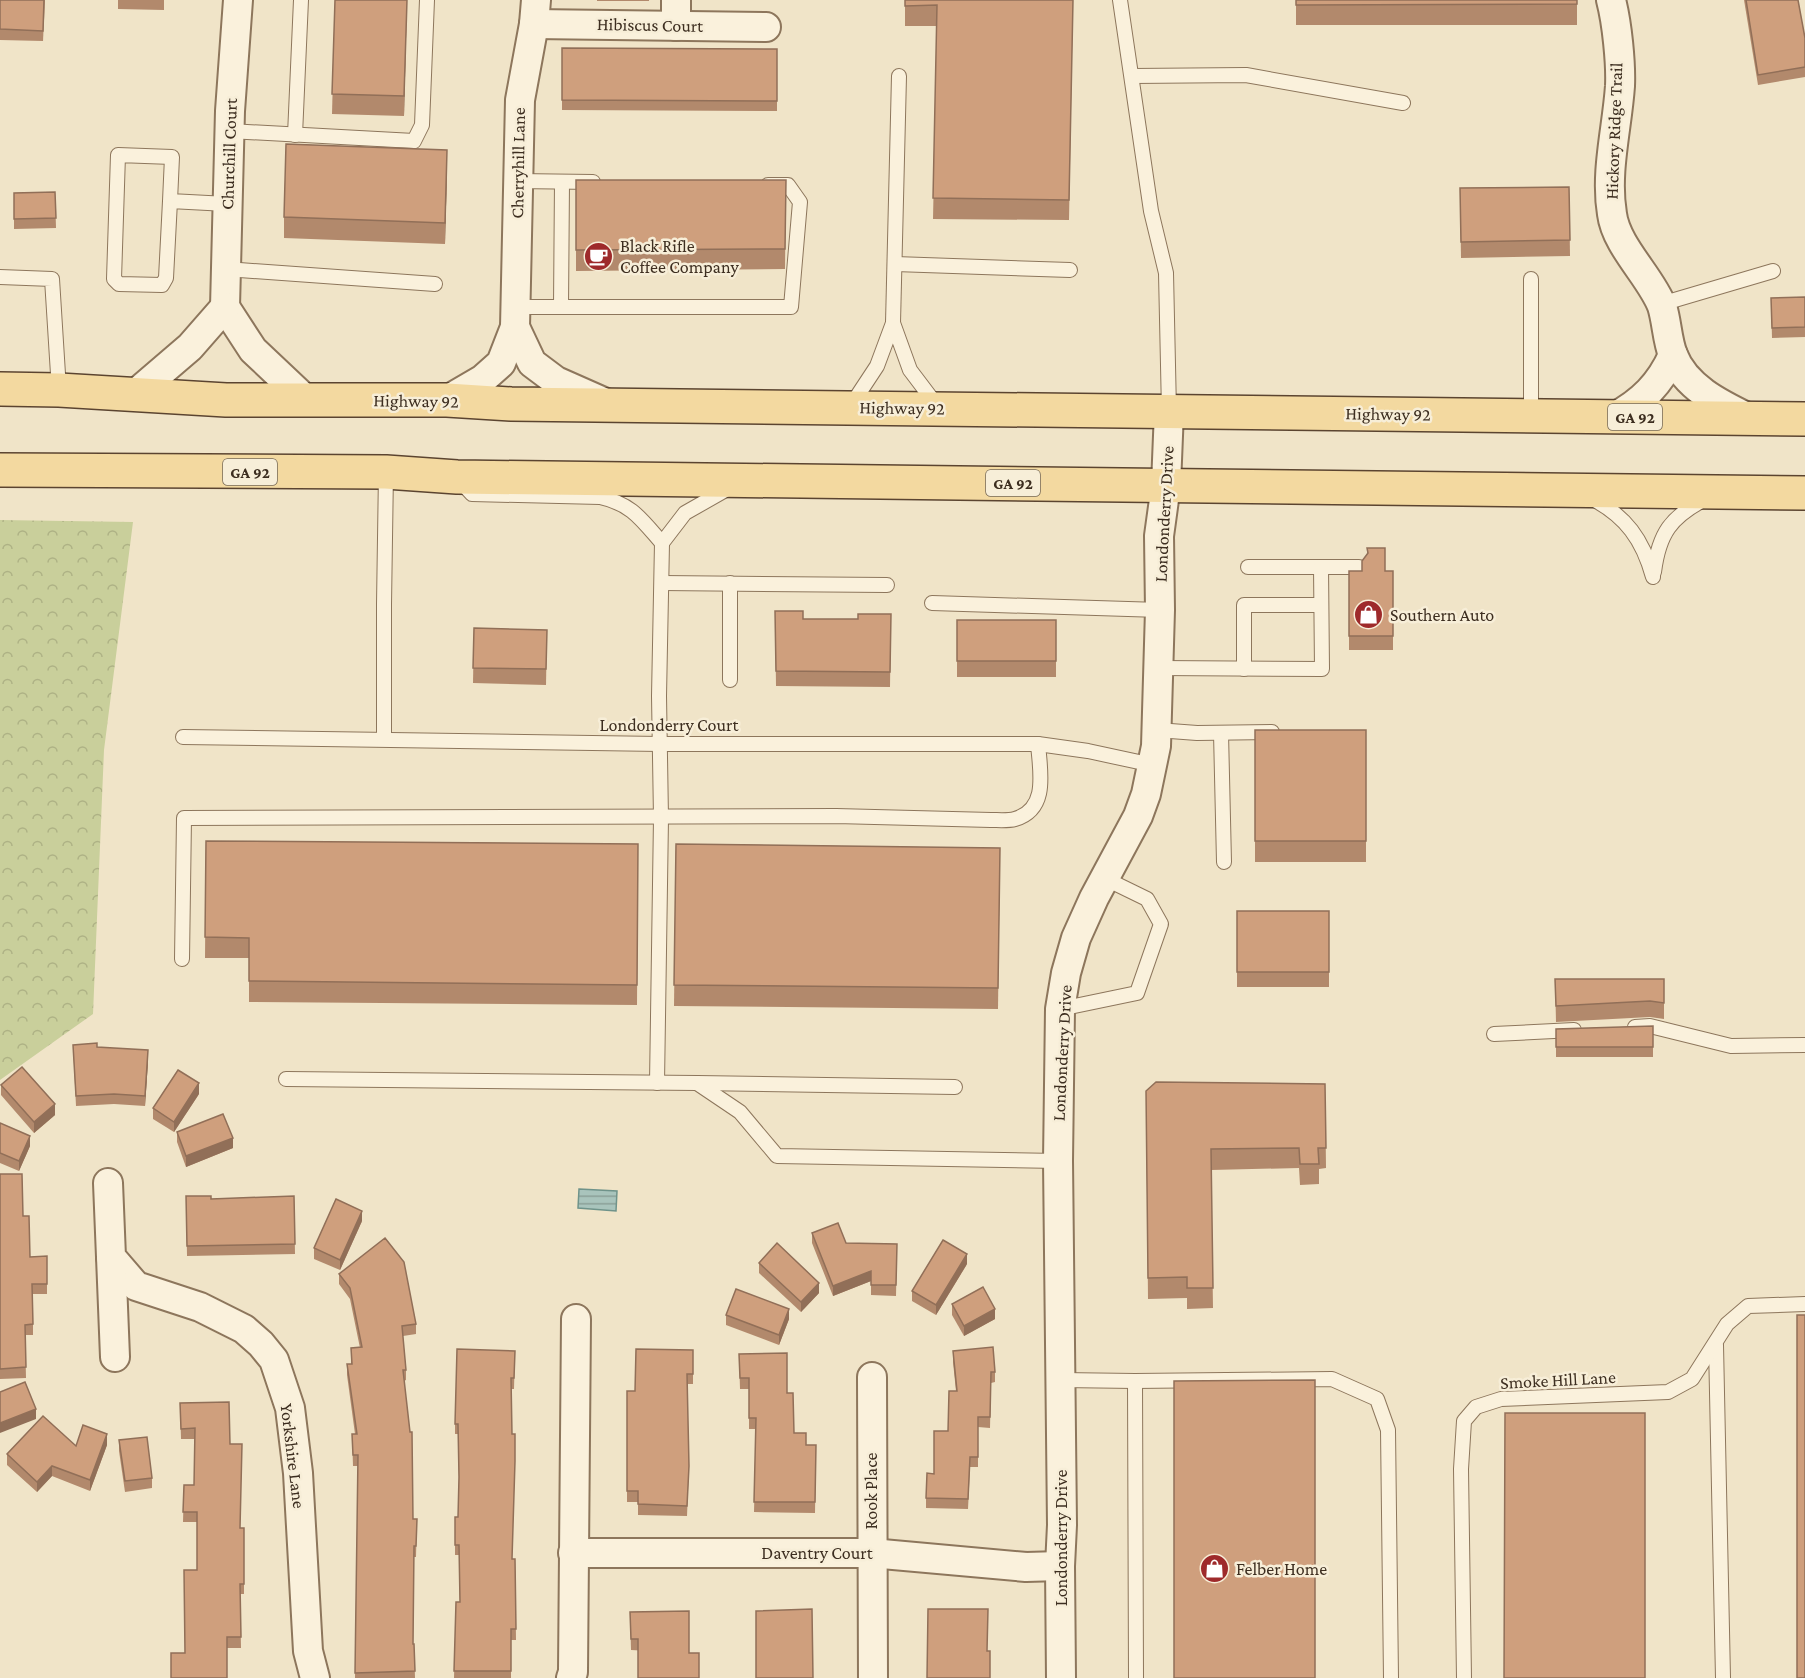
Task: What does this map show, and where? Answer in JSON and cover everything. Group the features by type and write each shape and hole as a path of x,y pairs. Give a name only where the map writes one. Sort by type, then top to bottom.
{"main road":[{"name":"Highway 92","path":"0,389 59,390 226,400 447,400 511,404 1805,419"},
{"name":"GA 92","path":"0,470 386,472 457,477 1805,493"}],"street":[{"name":"Churchill Court","path":"225,308 229,131 238,0"},
{"name":"Hickory Ridge Trail","path":"1611,0 1620,85 1610,177 1612,216 1623,242 1661,304 1673,355 1688,379 1699,389 1749,418"},
{"name":"Hibiscus Court","path":"535,12 676,13 766,27"},
{"name":"Cherryhill Lane","path":"516,317 520,100 535,12"},
{"path":"134,395 190,347 225,308 253,350 306,400"},
{"path":"447,400 483,379 501,363 516,317"},
{"path":"516,317 532,363 556,381 611,405"},
{"path":"1614,417 1644,399 1655,387 1673,355"},
{"name":"Londonderry Drive","path":"1061,1678 1062,1525 1058,1161 1060,1009 1066,973 1076,938 1094,898 1138,816 1153,765 1157,730 1159,668 1159,536 1166,485 1169,411"},
{"path":"108,1183 116,1357"},
{"name":"Yorkshire Lane","path":"111,1257 136,1286 200,1307 244,1329 274,1360 290,1408 298,1473 308,1651 315,1678"},
{"path":"571,1678 573,1672 576,1319"},
{"name":"Rook Place","path":"872,1377 873,1678"},
{"name":"Daventry Court","path":"573,1553 871,1553 1026,1567 1060,1566"}],"lane":[{"path":"295,135 301,0"},
{"path":"229,131 414,141 422,125 427,0"},
{"path":"1120,0 1151,211 1166,273 1169,411"},
{"path":"1132,76 1246,75 1403,103"},
{"path":"849,408 877,366 893,323 899,76"},
{"path":"118,155 172,157 170,201 166,278 162,285 119,284 114,279 118,155"},
{"path":"517,181 610,182"},
{"path":"561,306 562,182"},
{"path":"516,317 561,306 791,307 800,202 788,185 752,184"},
{"path":"170,201 227,204"},
{"path":"895,264 1070,270"},
{"path":"226,269 435,284"},
{"path":"1661,304 1773,271"},
{"path":"0,277 52,279 59,390"},
{"path":"1530,416 1531,279"},
{"path":"893,323 910,370 939,409"},
{"path":"384,740 386,472"},
{"path":"457,477 472,494 600,496 613,500 631,509 662,543"},
{"path":"657,1083 662,543 685,513 745,480"},
{"path":"1570,490 1617,513 1648,557 1653,577 1661,539 1668,526 1691,507 1719,492"},
{"path":"1248,567 1359,567"},
{"path":"1159,668 1322,669 1321,567"},
{"path":"662,583 887,585"},
{"path":"730,583 730,681"},
{"path":"932,603 1160,610"},
{"path":"1244,669 1244,605 1321,605"},
{"path":"1157,730 1221,733 1290,731"},
{"path":"1221,733 1224,862"},
{"name":"Londonderry Court","path":"183,737 660,744 1038,744 1088,751 1153,765"},
{"path":"182,959 183,818 836,816 1016,819 1033,808 1041,793 1038,744"},
{"path":"1060,1009 1137,993 1161,924 1147,899 1106,879"},
{"path":"1617,1028 1650,1026 1731,1046 1805,1045"},
{"path":"1494,1034 1583,1030"},
{"path":"286,1079 955,1087"},
{"path":"697,1083 740,1112 777,1156 1058,1161"},
{"name":"Smoke Hill Lane","path":"1464,1678 1461,1468 1464,1421 1476,1407 1501,1399 1668,1392 1692,1379 1716,1345 1727,1324 1748,1306 1805,1304"},
{"path":"1716,1345 1723,1678"},
{"path":"1061,1380 1332,1379 1377,1399 1388,1430 1390,1678"},
{"path":"1135,1381 1136,1678"}],"green space":[{"path":"0,520 133,522 104,750 93,1014 0,1080"}],"water":[{"path":"579,1189 617,1191 616,1211 578,1208"}],"building":[{"path":"0,0 44,0 43,31 0,29"},
{"path":"335,0 407,0 404,96 332,94"},
{"path":"905,0 1073,0 1069,200 933,198 937,5 905,6"},
{"path":"1296,0 1577,0 1577,4 1296,5"},
{"path":"1746,0 1798,0 1805,38 1805,67 1758,75"},
{"path":"562,48 777,49 777,101 562,100"},
{"path":"286,144 447,150 445,223 284,217"},
{"path":"576,180 786,180 785,249 576,250"},
{"path":"1569,187 1570,240 1461,242 1460,188"},
{"path":"55,192 56,218 14,219 14,193"},
{"path":"1805,297 1805,327 1772,328 1771,298"},
{"path":"1367,548 1385,548 1385,571 1393,571 1393,636 1349,636 1349,571 1362,571 1362,561 1368,553"},
{"path":"775,611 803,611 803,619 858,619 858,614 891,614 890,672 776,671"},
{"path":"957,620 1056,620 1056,661 957,661"},
{"path":"474,628 547,630 546,669 473,668"},
{"path":"1255,730 1366,730 1366,841 1255,841"},
{"path":"206,841 638,844 637,985 249,981 249,938 205,937"},
{"path":"676,844 1000,848 998,988 674,985"},
{"path":"1237,911 1329,911 1329,972 1237,972"},
{"path":"1555,979 1664,979 1664,1003 1650,1001 1556,1006"},
{"path":"1653,1026 1653,1047 1556,1047 1556,1029"},
{"path":"97,1043 97,1047 148,1050 145,1096 114,1094 76,1096 73,1045"},
{"path":"22,1067 55,1104 34,1122 1,1085"},
{"path":"178,1070 199,1083 174,1122 153,1108"},
{"path":"1156,1082 1325,1084 1326,1148 1318,1148 1319,1164 1300,1164 1299,1148 1211,1149 1213,1288 1187,1288 1187,1277 1148,1278 1146,1091"},
{"path":"223,1114 233,1138 186,1156 177,1132"},
{"path":"0,1123 30,1136 19,1161 0,1153"},
{"path":"0,1174 22,1174 23,1216 29,1216 30,1257 47,1256 47,1284 32,1284 33,1324 25,1325 26,1367 0,1369"},
{"path":"186,1196 211,1196 211,1199 294,1196 295,1244 187,1246"},
{"path":"336,1199 362,1211 340,1260 314,1248"},
{"path":"838,1223 846,1243 897,1244 896,1285 871,1285 871,1271 833,1286 812,1233"},
{"path":"385,1238 404,1262 416,1324 402,1326 406,1370 403,1370 410,1432 412,1432 413,1519 417,1519 416,1546 414,1546 415,1671 355,1673 358,1455 353,1455 352,1434 357,1434 347,1364 352,1364 351,1348 362,1347 350,1288 339,1274"},
{"path":"943,1240 967,1254 936,1305 912,1291"},
{"path":"777,1243 819,1283 801,1302 759,1263"},
{"path":"983,1287 995,1309 964,1326 952,1304"},
{"path":"736,1289 789,1309 779,1335 726,1315"},
{"path":"1797,1315 1805,1315 1805,1678 1797,1678"},
{"path":"993,1347 995,1372 991,1372 990,1417 978,1417 978,1457 970,1457 968,1499 926,1498 927,1473 934,1474 934,1431 948,1431 949,1391 957,1391 953,1351"},
{"path":"457,1349 515,1351 514,1378 511,1378 512,1434 515,1434 512,1559 515,1559 516,1629 511,1629 511,1671 454,1671 456,1602 460,1602 459,1545 455,1545 459,1477 458,1424 455,1424"},
{"path":"636,1349 693,1350 693,1374 687,1374 689,1466 687,1506 638,1504 638,1491 627,1491 627,1391 635,1391"},
{"path":"787,1353 787,1393 793,1393 794,1433 806,1433 806,1445 816,1445 815,1502 754,1502 756,1418 749,1418 749,1378 740,1378 739,1354"},
{"path":"1315,1380 1315,1678 1174,1678 1174,1381"},
{"path":"25,1382 36,1409 0,1423 0,1392"},
{"path":"229,1402 230,1444 242,1444 240,1528 244,1528 244,1584 240,1584 241,1637 227,1637 227,1678 171,1678 171,1653 185,1653 184,1570 197,1570 197,1512 183,1512 184,1485 194,1485 195,1428 181,1429 180,1403"},
{"path":"1505,1413 1645,1413 1645,1678 1504,1678"},
{"path":"43,1416 76,1446 83,1425 107,1434 90,1480 52,1466 37,1482 7,1454"},
{"path":"147,1437 152,1478 125,1481 119,1440"},
{"path":"812,1609 813,1678 756,1678 756,1611"},
{"path":"928,1609 988,1609 987,1651 990,1651 990,1678 927,1678"},
{"path":"689,1611 689,1653 699,1653 699,1678 638,1678 638,1639 631,1639 630,1612"}],"place":[{"name":"Black Rifle Coffee Company","path":"599,256"},
{"name":"Southern Auto","path":"1369,615"},
{"name":"Felber Home","path":"1215,1569"}]}
